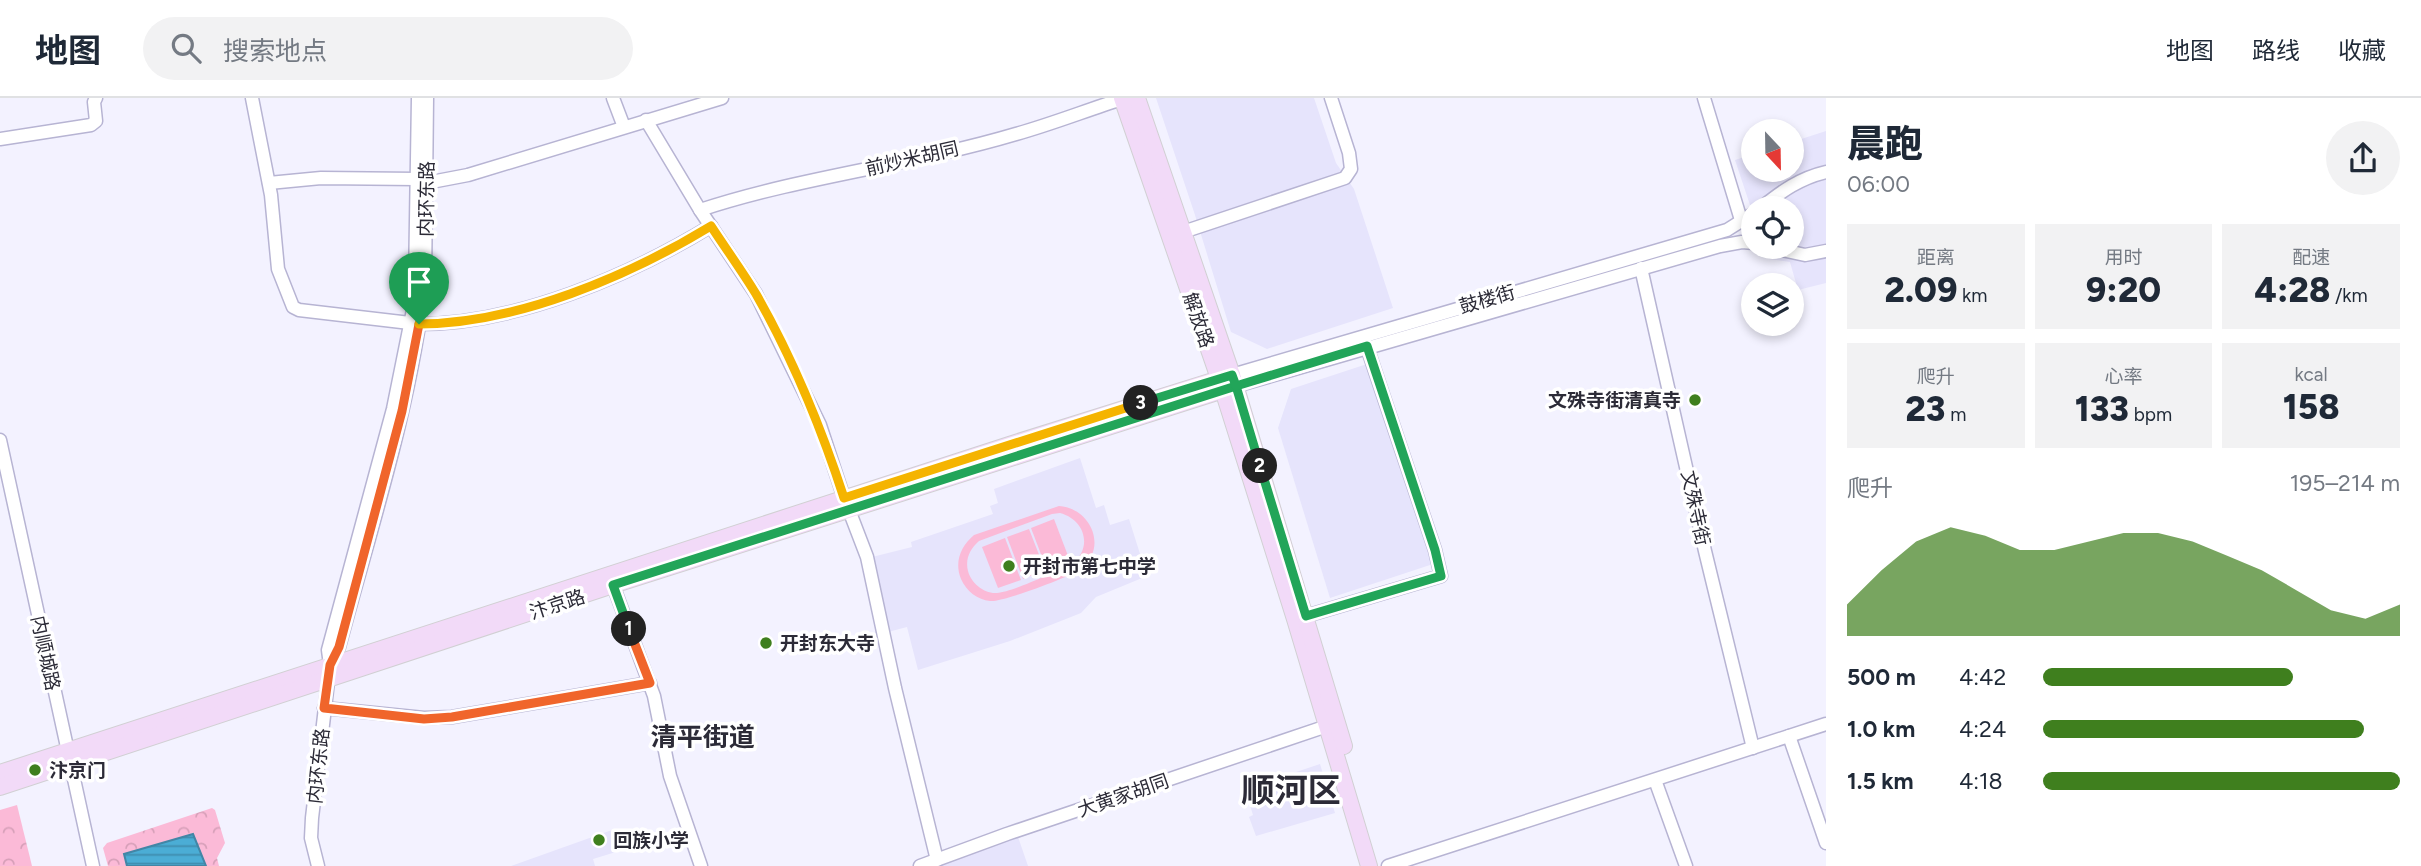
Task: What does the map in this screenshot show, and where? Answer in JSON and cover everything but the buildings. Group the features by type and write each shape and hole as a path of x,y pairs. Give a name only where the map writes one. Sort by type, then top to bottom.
{"main road":[{"name":"解放路","path":"1122,98 1228,382 1306,616 1380,866"},
{"name":"解放路","path":"1137,98 1183,232 1369,866"},
{"name":"汴京路","path":"0,787 69,758 329,672 1228,382"},
{"name":"汴京路","path":"329,672 613,585 847,504"},
{"name":"汴京路","path":"0,773 69,758"}],"street":[{"path":"0,139 92,125 96,121 96,98"},
{"path":"252,98 269,183 278,269 293,307 299,310 415,323 451,324 480,320 521,309 637,266 671,251 711,226"},
{"name":"内环东路","path":"318,866 312,838 312,818 329,672 339,647 402,411 415,323 425,282 418,98"},
{"name":"内环东路","path":"421,181 427,98"},
{"path":"613,98 624,127"},
{"path":"269,183 321,178 421,181 468,175 722,98"},
{"name":"前炒米胡同","path":"700,210 806,180 1016,135 1122,98"},
{"path":"1183,232 1345,178 1351,169 1350,161 1331,98"},
{"path":"1704,98 1741,220"},
{"path":"646,120 755,294 820,425 867,557 895,688 937,860"},
{"path":"1776,196 1802,179 1826,172"},
{"name":"鼓楼街","path":"1228,382 1727,230 1741,220"},
{"name":"鼓楼街","path":"1228,382 1741,242"},
{"path":"1804,255 1826,251"},
{"name":"文殊寺街","path":"1641,268 1705,551 1754,748"},
{"path":"1306,616 1441,576 1435,550 1367,346"},
{"name":"内顺城路","path":"0,440 93,866"},
{"path":"613,585 650,683 670,776 701,866"},
{"path":"324,708 424,719 452,717 650,683"},
{"path":"1388,866 1826,724"},
{"name":"大黄家胡同","path":"920,866 1326,726"},
{"path":"1788,736 1826,843"},
{"path":"1655,780 1686,866"}],"shaded area":[{"path":"1156,98 1314,98 1336,163 1354,189 1393,308 1267,349 1231,332"},
{"path":"1826,131 1826,283 1804,288 1804,273 1793,273 1790,262 1769,259 1804,259 1804,196 1747,196 1742,182 1804,182 1804,138"},
{"path":"1741,158 1741,178 1735,160"},
{"path":"1367,364 1430,546 1430,565 1330,598 1278,428 1291,389"},
{"name":"开封市第七中学","path":"1080,458 1096,508 1104,505 1110,525 1129,519 1147,576 1096,597 1081,613 1010,641 918,670 907,627 888,632 872,557 912,547 911,542 993,514 990,506 998,503 994,489"},
{"path":"1320,764 1335,813 1256,836 1249,817 1253,815 1245,789"},
{"name":"回族小学","path":"612,830 619,851 593,859 595,866 511,866"},
{"path":"1017,834 1028,866 931,866"}],"green space":[{"path":"1059,506 1070,508 1087,521 1092,530 1094,549 1090,559 1076,572 1022,594 990,601 969,591 959,573 960,555 965,544 974,535","holes":["1060,513 1081,528 1084,536 1082,551 1071,565 1004,592 992,593 983,590 972,580 967,567 968,558 979,541 1052,514"]},
{"path":"1054,519 1070,561 1047,570 1031,528"},
{"path":"1029,529 1045,570 1023,579 1007,537"},
{"path":"1005,538 1021,580 998,588 982,547"},
{"path":"17,805 32,866 0,866 0,810"},
{"path":"212,808 215,810 225,843 217,858 219,866 108,866 103,848 107,843"}],"water":[{"path":"193,834 206,866 127,866 124,854"}],"place":[{"name":"文殊寺街清真寺","path":"1695,400"},
{"name":"开封市第七中学","path":"1009,566"},
{"name":"开封东大寺","path":"766,643"},
{"name":"汴京门","path":"35,770"},
{"name":"回族小学","path":"599,840"}],"district":[{"name":"清平街道","path":"703,737"},
{"name":"顺河区","path":"1291,790"}],"route":[{"path":"419,324 402,411 339,647 330,665 324,708 424,719 452,717 650,683 613,585 1236,386 1306,616 1441,576 1435,550 1367,346 1236,386 1232,375 844,498 820,425 804,389 755,294 711,226 671,251 637,266 521,309 480,320 419,324"}]}
